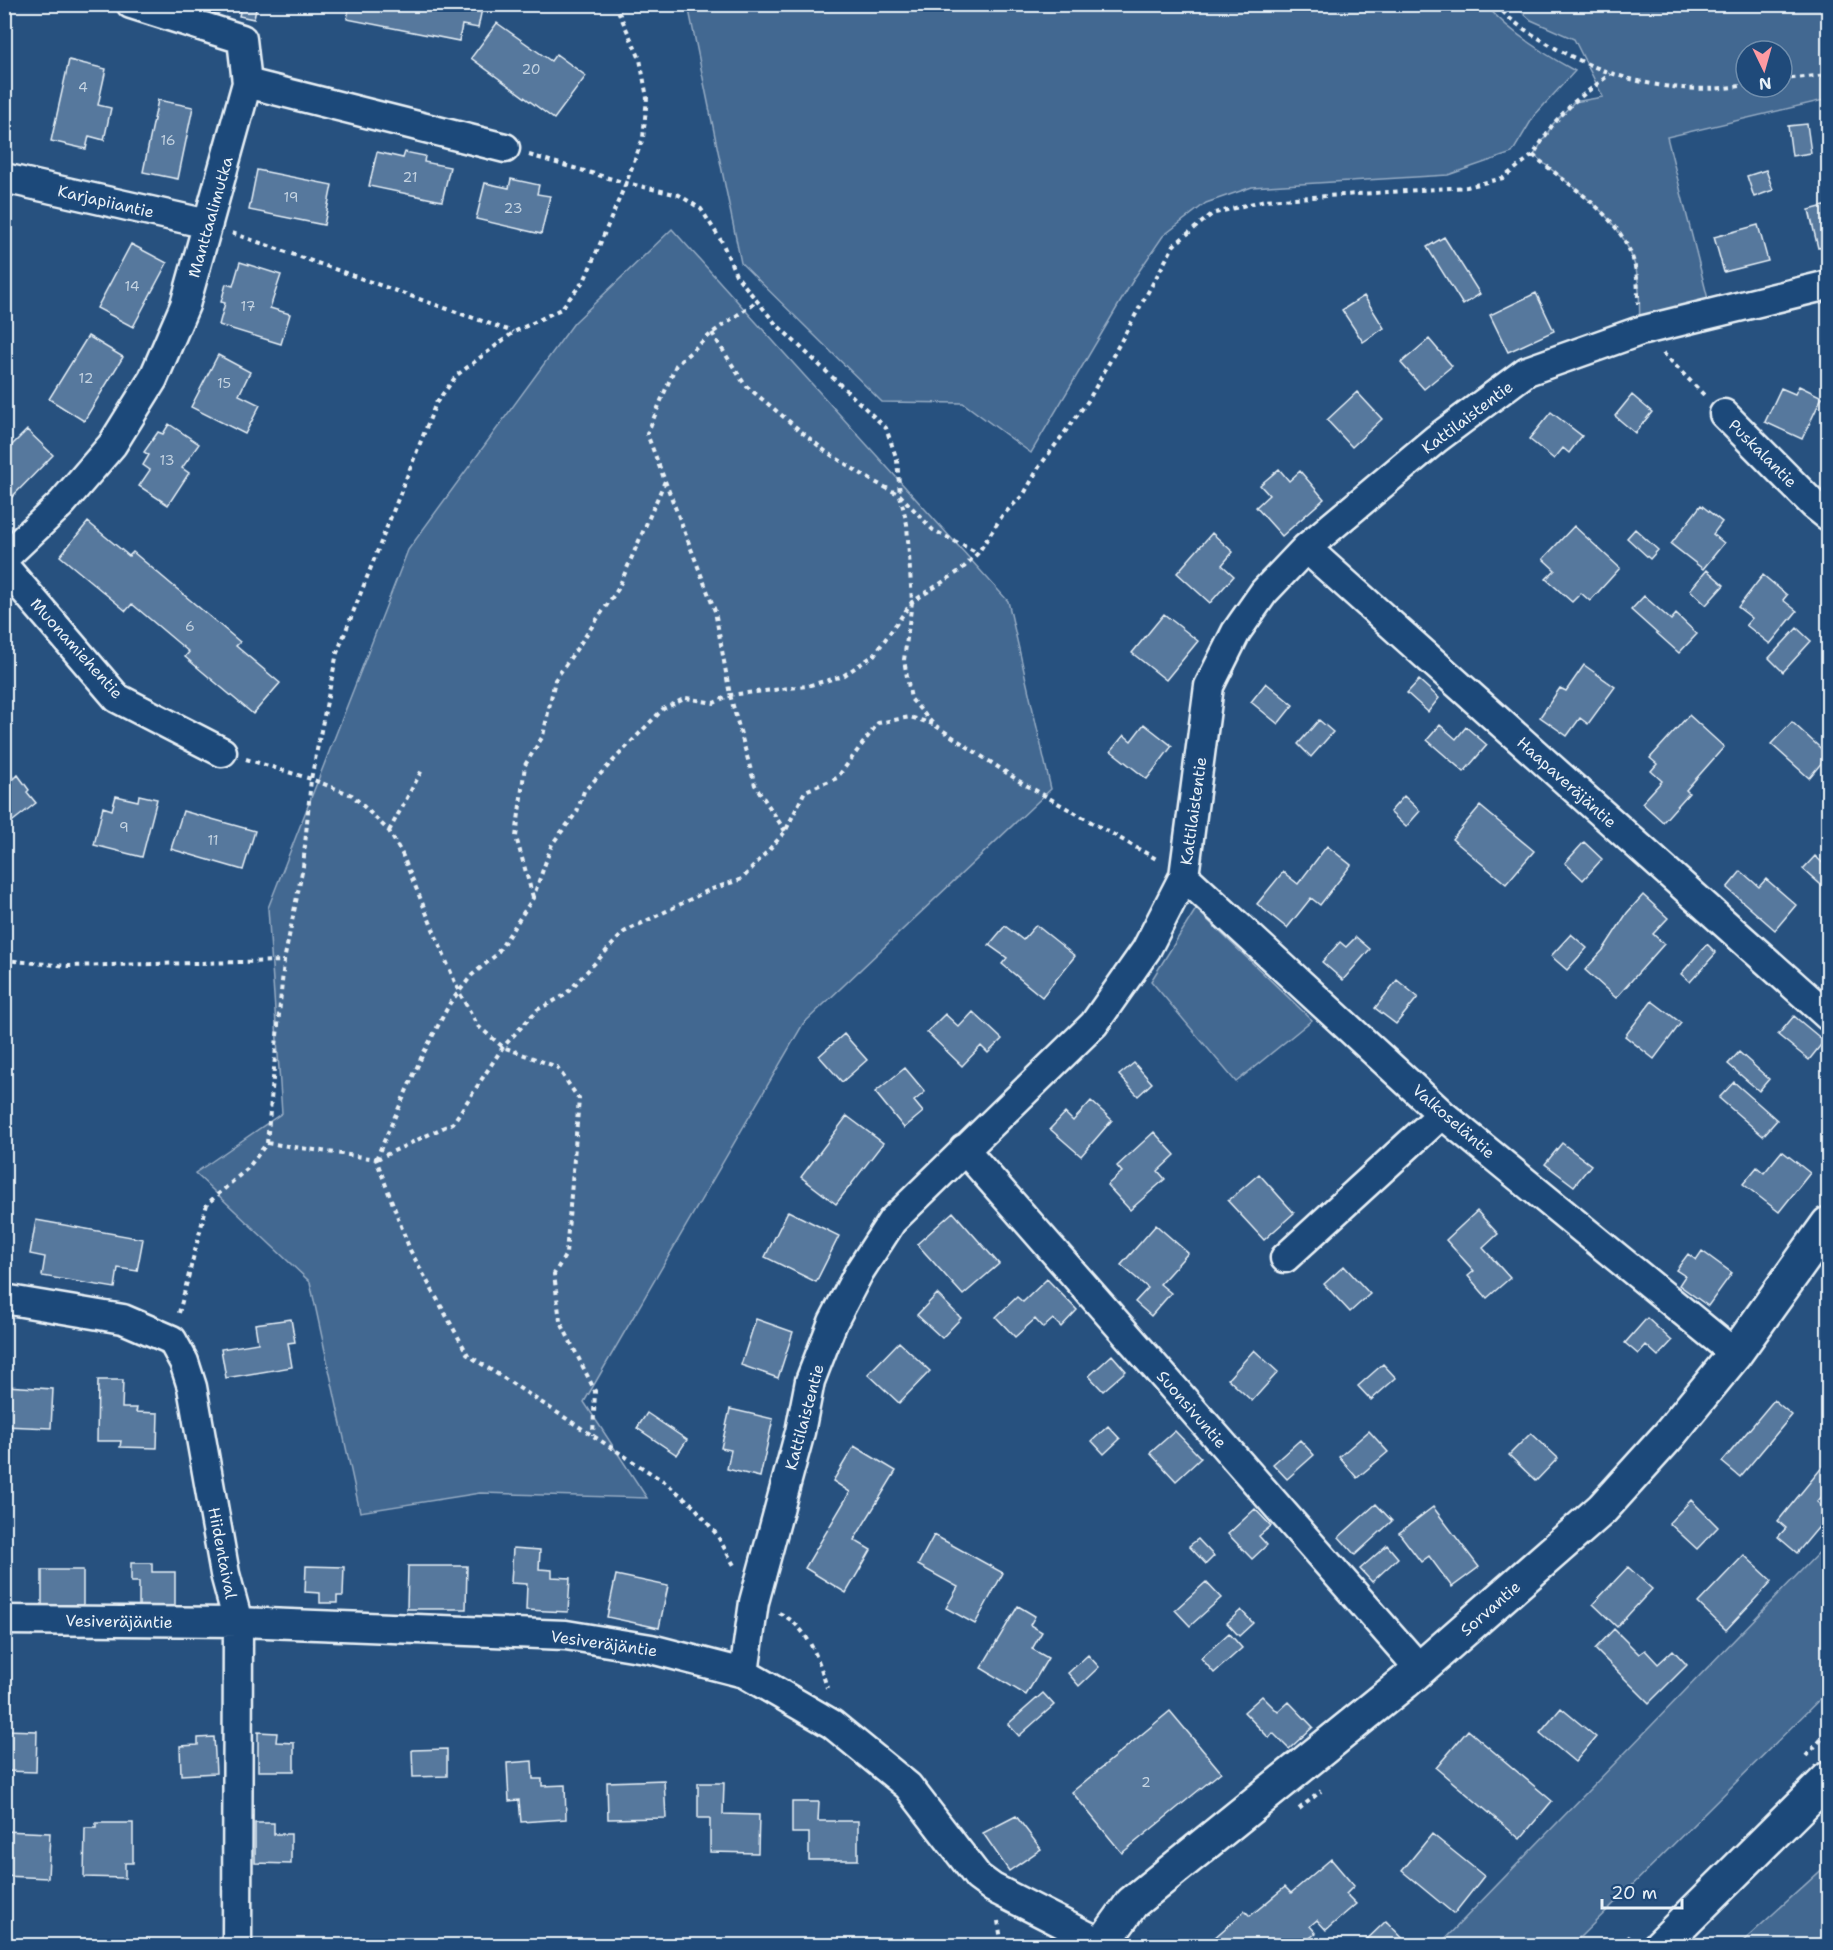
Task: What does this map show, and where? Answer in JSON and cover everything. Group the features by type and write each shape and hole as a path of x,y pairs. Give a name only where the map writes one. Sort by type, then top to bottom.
{"main road":[{"name":"Sorvantie","path":"1102,1945 1118,1919 1132,1903 1420,1669 1602,1509 1669,1435 1735,1354 1828,1224"},
{"path":"1660,1946 1828,1779"}],"street":[{"path":"131,4 242,39 247,83 505,148"},
{"name":"Manttaalimutka","path":"4,558 62,503 112,445 153,379 185,305 247,83"},
{"name":"Karjapiiantie","path":"4,178 208,225"},
{"name":"Kattilaistentie","path":"744,1672 754,1602 800,1432 810,1381 833,1322 859,1272 892,1221 1094,1024 1146,950 1184,876 1209,686 1236,632 1264,592 1306,548 1437,439 1527,371 1640,331 1828,285"},
{"name":"Puskalantie","path":"1724,414 1813,504 1828,516"},
{"name":"Haapaveräjäntie","path":"1306,548 1828,1016"},
{"name":"Muonamiehentie","path":"4,566 117,698 222,752"},
{"name":"Valkoseläntie","path":"1184,876 1442,1114 1735,1354"},
{"path":"1285,1258 1442,1114"},
{"name":"Suonsivuntie","path":"964,1149 1420,1669"},
{"path":"4,1299 123,1319 172,1340"},
{"name":"Hiidentaival","path":"172,1340 184,1362 192,1387 225,1574 238,1623 237,1946"},
{"name":"Vesiveräjäntie","path":"4,1620 238,1623 566,1635 651,1649 744,1672 832,1724 908,1786 978,1877 993,1888 1102,1945"}],"path":[{"path":"172,1340 207,1204 248,1168 267,1143 284,961 303,867 311,779 338,653 435,403 457,375 514,332 561,309 585,279 643,138 647,98 640,58 615,4"},
{"path":"1497,4 1523,28 1550,46 1610,74 1643,84 1678,88 1734,87"},
{"path":"832,1724 829,1695 823,1675 802,1630 787,1617 754,1602 717,1534 693,1505 663,1481 468,1355 410,1250 376,1159 422,1056 450,1003 472,975 496,955 533,898 552,844 577,812 584,791 663,709 686,698 714,703 730,695 807,686 843,676 874,655 912,602 961,570 978,554 1002,516 1024,494 1038,467 1088,401 1174,246 1212,214 1265,200 1467,187 1503,178 1533,155 1553,124 1567,109 1610,74"},
{"path":"1794,78 1828,75"},
{"path":"505,148 626,183 679,195 701,209 722,242 736,275 756,301 775,323 886,428 897,460 900,495 907,524 912,602 904,670 911,699 933,724 1019,781 1184,876"},
{"path":"1533,155 1599,207 1621,234 1635,266 1640,331 1724,414"},
{"path":"208,225 514,332"},
{"path":"756,301 712,333 676,365 646,434 715,611 730,695 755,785 785,832"},
{"path":"712,333 746,385 825,451 900,495 933,530 978,554"},
{"path":"533,898 516,837 525,765 543,736 555,680 618,589 664,481"},
{"path":"267,1143 376,1159 453,1124 503,1047 537,1010 565,995 624,932 709,890 742,879 785,832 805,791 837,778 878,723 910,717 933,724"},
{"path":"222,752 311,779 352,795 389,831 402,854 459,992 478,1026 503,1047 557,1066 579,1099 566,1254 554,1274 560,1321 596,1391 592,1435"},
{"path":"389,831 422,770"},
{"path":"4,960 67,966 284,961"}],"shaded area":[{"path":"688,5 1486,5 1528,42 1575,71 1534,116 1512,153 1448,175 1252,187 1206,203 1163,236 1135,277 1031,453 963,403 882,402 741,263"},
{"path":"1514,5 1828,5 1828,99 1667,137 1712,315 1640,331 1637,274 1619,231 1593,203 1534,155 1553,124 1574,102 1603,97 1574,39 1531,20"},
{"path":"672,229 1008,601 1051,789 803,1024 584,1402 647,1498 480,1493 360,1512 310,1282 195,1173 282,1113 268,908 408,550 574,323"},
{"path":"1196,909 1312,1020 1236,1082 1151,981"},
{"path":"1828,1543 1828,1691 1572,1945 1439,1945"},
{"path":"1828,1864 1828,1945 1739,1945"}],"building":[{"path":"242,4 257,4 254,19 239,16"},
{"path":"350,4 483,4 478,28 462,25 459,41 347,19"},
{"path":"497,23 551,61 556,54 586,76 554,119 471,58"},
{"path":"69,60 106,69 98,105 111,108 104,140 89,136 86,149 51,141"},
{"path":"158,100 193,107 178,179 143,172"},
{"path":"1807,124 1811,153 1792,156 1788,126"},
{"path":"377,152 403,158 405,152 425,156 424,162 450,167 442,201 369,186"},
{"path":"257,170 332,185 324,225 249,210"},
{"path":"1766,170 1773,190 1754,197 1747,176"},
{"path":"511,179 539,185 537,194 550,196 541,234 476,219 485,183 509,188"},
{"path":"1828,205 1828,246 1818,248 1809,210"},
{"path":"1758,225 1768,261 1724,272 1714,237"},
{"path":"1444,237 1480,294 1463,305 1427,247"},
{"path":"131,244 167,263 133,327 97,308"},
{"path":"240,262 281,275 270,308 290,314 281,344 219,325 225,303 221,302 226,284 233,286"},
{"path":"1536,293 1554,331 1508,352 1490,315"},
{"path":"1364,296 1384,328 1363,342 1342,310"},
{"path":"88,336 123,357 84,421 49,399"},
{"path":"1429,339 1452,366 1424,389 1401,363"},
{"path":"218,355 250,372 239,395 260,405 245,434 191,407"},
{"path":"1799,386 1822,397 1802,439 1765,422 1781,388 1795,394"},
{"path":"1357,392 1382,419 1352,447 1327,420"},
{"path":"1632,395 1652,412 1635,433 1615,416"},
{"path":"1551,412 1582,436 1569,453 1563,448 1554,459 1529,439"},
{"path":"169,424 199,444 182,468 189,473 168,505 139,486 150,470 143,465 149,455 144,452 158,432 163,434"},
{"path":"27,430 53,455 7,502 4,499 4,445 8,449"},
{"path":"1279,469 1289,481 1300,471 1324,499 1282,536 1256,507 1269,495 1260,485"},
{"path":"1701,505 1722,522 1713,534 1724,543 1703,569 1671,544"},
{"path":"88,522 129,556 133,552 240,642 236,646 280,683 253,714 185,657 189,652 132,604 126,611 60,556"},
{"path":"1574,526 1620,568 1590,601 1581,593 1572,602 1546,579 1555,570 1543,559"},
{"path":"1635,529 1658,550 1650,559 1627,538"},
{"path":"1212,533 1233,552 1222,565 1234,576 1210,603 1177,573"},
{"path":"1707,570 1724,585 1706,605 1690,590"},
{"path":"1763,575 1787,595 1783,600 1797,611 1770,644 1746,625 1752,618 1738,607"},
{"path":"1644,596 1671,620 1676,614 1697,634 1679,653 1631,610"},
{"path":"1164,614 1198,641 1166,680 1132,653"},
{"path":"1797,628 1811,641 1783,672 1769,658"},
{"path":"1584,665 1615,687 1588,724 1580,718 1567,736 1540,717 1560,688 1566,691"},
{"path":"1419,680 1439,698 1428,712 1407,693"},
{"path":"1266,683 1293,705 1278,724 1251,702"},
{"path":"1689,715 1724,747 1686,790 1689,793 1663,822 1642,803 1662,781 1651,771 1657,764 1650,758"},
{"path":"1319,720 1333,732 1311,757 1298,744"},
{"path":"1792,722 1828,755 1809,778 1771,744"},
{"path":"1144,724 1172,746 1147,779 1111,751 1124,735 1131,741"},
{"path":"1440,725 1456,739 1466,727 1487,745 1464,772 1427,740"},
{"path":"4,767 14,779 18,775 36,803 4,828"},
{"path":"139,795 157,799 142,857 94,845 103,807 112,810 116,796 138,801"},
{"path":"1404,796 1420,811 1406,827 1390,812"},
{"path":"1480,806 1534,851 1506,884 1452,839"},
{"path":"183,811 255,831 243,870 171,849"},
{"path":"1584,842 1602,859 1583,880 1565,863"},
{"path":"1327,846 1351,865 1320,905 1311,898 1287,928 1257,904 1283,872 1298,884"},
{"path":"1815,856 1828,868 1828,891 1803,869"},
{"path":"1741,871 1759,887 1766,879 1796,905 1775,930 1727,888"},
{"path":"1643,895 1668,918 1653,934 1664,944 1616,998 1585,970 1603,950 1627,913"},
{"path":"1036,925 1075,956 1042,997 1002,964 1007,958 989,945 1005,926 1023,940"},
{"path":"1571,934 1587,948 1567,970 1551,956"},
{"path":"1356,937 1370,949 1343,980 1322,962 1340,942 1346,947"},
{"path":"1707,944 1716,953 1690,982 1681,974"},
{"path":"1397,980 1418,997 1396,1024 1375,1008"},
{"path":"1652,1001 1681,1023 1654,1059 1625,1036"},
{"path":"973,1012 1002,1039 988,1053 981,1046 962,1066 927,1032 945,1014 959,1027"},
{"path":"1794,1016 1824,1041 1809,1060 1778,1035"},
{"path":"844,1034 867,1060 842,1082 819,1056"},
{"path":"1739,1052 1769,1079 1759,1091 1728,1064"},
{"path":"1134,1063 1152,1083 1138,1096 1119,1075"},
{"path":"905,1068 925,1092 914,1101 923,1112 904,1128 875,1092"},
{"path":"1734,1082 1777,1120 1763,1136 1719,1098"},
{"path":"1091,1101 1112,1120 1081,1156 1050,1129 1065,1113 1073,1121"},
{"path":"847,1116 883,1143 836,1204 801,1177"},
{"path":"1154,1132 1175,1155 1158,1171 1165,1179 1130,1210 1107,1185 1122,1172 1117,1166"},
{"path":"1562,1143 1591,1165 1574,1186 1545,1164"},
{"path":"1782,1151 1810,1173 1779,1212 1743,1184 1757,1167 1764,1173"},
{"path":"1259,1174 1294,1213 1264,1240 1228,1201"},
{"path":"788,1211 839,1236 816,1282 765,1257"},
{"path":"1477,1211 1498,1234 1483,1248 1510,1278 1487,1298 1468,1276 1474,1271 1446,1240"},
{"path":"953,1212 999,1264 963,1295 917,1244"},
{"path":"36,1220 143,1239 137,1271 118,1268 115,1288 42,1276 45,1257 30,1254"},
{"path":"1156,1225 1188,1253 1160,1284 1171,1293 1151,1316 1135,1302 1148,1288 1121,1265"},
{"path":"1702,1251 1732,1273 1708,1306 1679,1285 1685,1276 1676,1270 1688,1254 1696,1260"},
{"path":"1344,1266 1370,1294 1350,1312 1324,1284"},
{"path":"1047,1279 1077,1310 1061,1327 1053,1319 1043,1328 1035,1319 1015,1337 996,1317 1017,1297 1023,1302"},
{"path":"937,1294 961,1318 942,1338 917,1315"},
{"path":"1647,1318 1672,1341 1658,1356 1646,1345 1638,1354 1625,1343"},
{"path":"291,1319 295,1342 288,1343 292,1367 226,1378 221,1349 258,1343 255,1324"},
{"path":"756,1319 793,1332 778,1378 741,1365"},
{"path":"899,1342 930,1371 899,1403 868,1374"},
{"path":"1254,1350 1278,1372 1252,1401 1228,1379"},
{"path":"1112,1355 1126,1371 1103,1391 1089,1376"},
{"path":"4,1358 7,1358 6,1386 53,1389 51,1428 4,1426"},
{"path":"1383,1364 1396,1378 1371,1400 1358,1386"},
{"path":"98,1380 123,1380 122,1408 137,1408 136,1412 158,1413 157,1448 120,1447 121,1441 97,1441"},
{"path":"1774,1400 1792,1415 1740,1477 1722,1462"},
{"path":"730,1409 773,1419 760,1477 727,1469 731,1450 721,1448"},
{"path":"647,1413 687,1440 677,1455 637,1428"},
{"path":"1108,1426 1120,1439 1104,1454 1092,1441"},
{"path":"1175,1431 1201,1458 1176,1481 1150,1453"},
{"path":"1369,1431 1388,1452 1357,1478 1339,1457"},
{"path":"1531,1433 1558,1458 1536,1481 1509,1455"},
{"path":"1300,1440 1314,1455 1287,1479 1273,1464"},
{"path":"854,1446 896,1471 854,1540 871,1550 846,1593 805,1568 850,1492 833,1481"},
{"path":"1828,1460 1828,1490 1817,1502 1828,1512 1828,1516 1797,1553 1778,1537 1786,1528 1778,1521"},
{"path":"1691,1500 1718,1527 1697,1549 1669,1523"},
{"path":"1376,1504 1392,1521 1355,1555 1339,1537"},
{"path":"1433,1507 1479,1567 1452,1587 1429,1556 1421,1562 1399,1533"},
{"path":"1255,1509 1271,1526 1259,1536 1267,1545 1252,1559 1228,1534"},
{"path":"934,1535 1003,1573 975,1624 946,1608 958,1587 918,1565"},
{"path":"1198,1539 1214,1556 1206,1564 1189,1546"},
{"path":"1387,1545 1398,1558 1372,1582 1360,1569"},
{"path":"513,1548 540,1550 539,1569 552,1570 552,1577 570,1578 568,1612 526,1610 527,1584 511,1583"},
{"path":"1744,1555 1772,1581 1726,1630 1698,1603"},
{"path":"131,1563 152,1563 152,1572 175,1572 175,1608 139,1608 139,1582 131,1582"},
{"path":"306,1566 344,1567 343,1596 337,1596 337,1603 320,1603 320,1593 305,1592"},
{"path":"408,1566 467,1566 466,1609 407,1609"},
{"path":"1628,1567 1652,1589 1617,1627 1593,1604"},
{"path":"42,1570 83,1570 83,1605 42,1605"},
{"path":"616,1575 668,1586 659,1628 607,1617"},
{"path":"1206,1582 1221,1598 1190,1626 1175,1610"},
{"path":"1018,1606 1035,1616 1030,1625 1042,1632 1032,1649 1048,1658 1026,1695 981,1668"},
{"path":"1241,1610 1253,1623 1239,1636 1227,1623"},
{"path":"1614,1629 1639,1654 1645,1650 1658,1664 1673,1650 1687,1665 1649,1703 1595,1649"},
{"path":"1229,1633 1242,1648 1214,1673 1201,1658"},
{"path":"1088,1655 1099,1667 1079,1686 1068,1673"},
{"path":"1043,1693 1054,1705 1019,1736 1008,1724"},
{"path":"1262,1696 1278,1712 1289,1702 1313,1727 1289,1749 1273,1733 1269,1738 1244,1712"},
{"path":"1561,1708 1596,1737 1575,1762 1540,1733"},
{"path":"1170,1711 1221,1772 1122,1853 1072,1792"},
{"path":"4,1730 37,1731 36,1772 5,1771 4,1776"},
{"path":"1468,1730 1552,1801 1520,1839 1436,1768"},
{"path":"258,1732 277,1733 276,1742 294,1743 294,1771 258,1771"},
{"path":"214,1737 216,1773 181,1775 180,1746 198,1745 198,1738"},
{"path":"447,1749 447,1776 413,1777 412,1750"},
{"path":"532,1761 533,1779 542,1779 542,1786 565,1785 566,1819 521,1822 519,1800 509,1801 507,1763"},
{"path":"664,1780 666,1818 608,1819 607,1782"},
{"path":"698,1783 724,1783 723,1814 759,1815 758,1853 710,1852 710,1818 698,1818"},
{"path":"792,1802 819,1802 818,1821 858,1821 858,1860 809,1860 809,1833 792,1833"},
{"path":"1016,1816 1041,1849 1009,1871 983,1833"},
{"path":"96,1823 133,1823 133,1863 125,1863 125,1878 84,1877 85,1828 96,1828"},
{"path":"255,1823 274,1823 274,1834 291,1834 291,1864 255,1863"},
{"path":"4,1831 50,1833 48,1878 4,1876"},
{"path":"1432,1834 1484,1876 1454,1914 1402,1871"},
{"path":"1331,1859 1354,1886 1346,1894 1356,1904 1326,1930 1317,1920 1310,1926 1316,1933 1300,1946 1205,1946 1245,1911 1250,1916 1285,1887 1291,1893"},
{"path":"1386,1921 1410,1946 1360,1946"}]}
